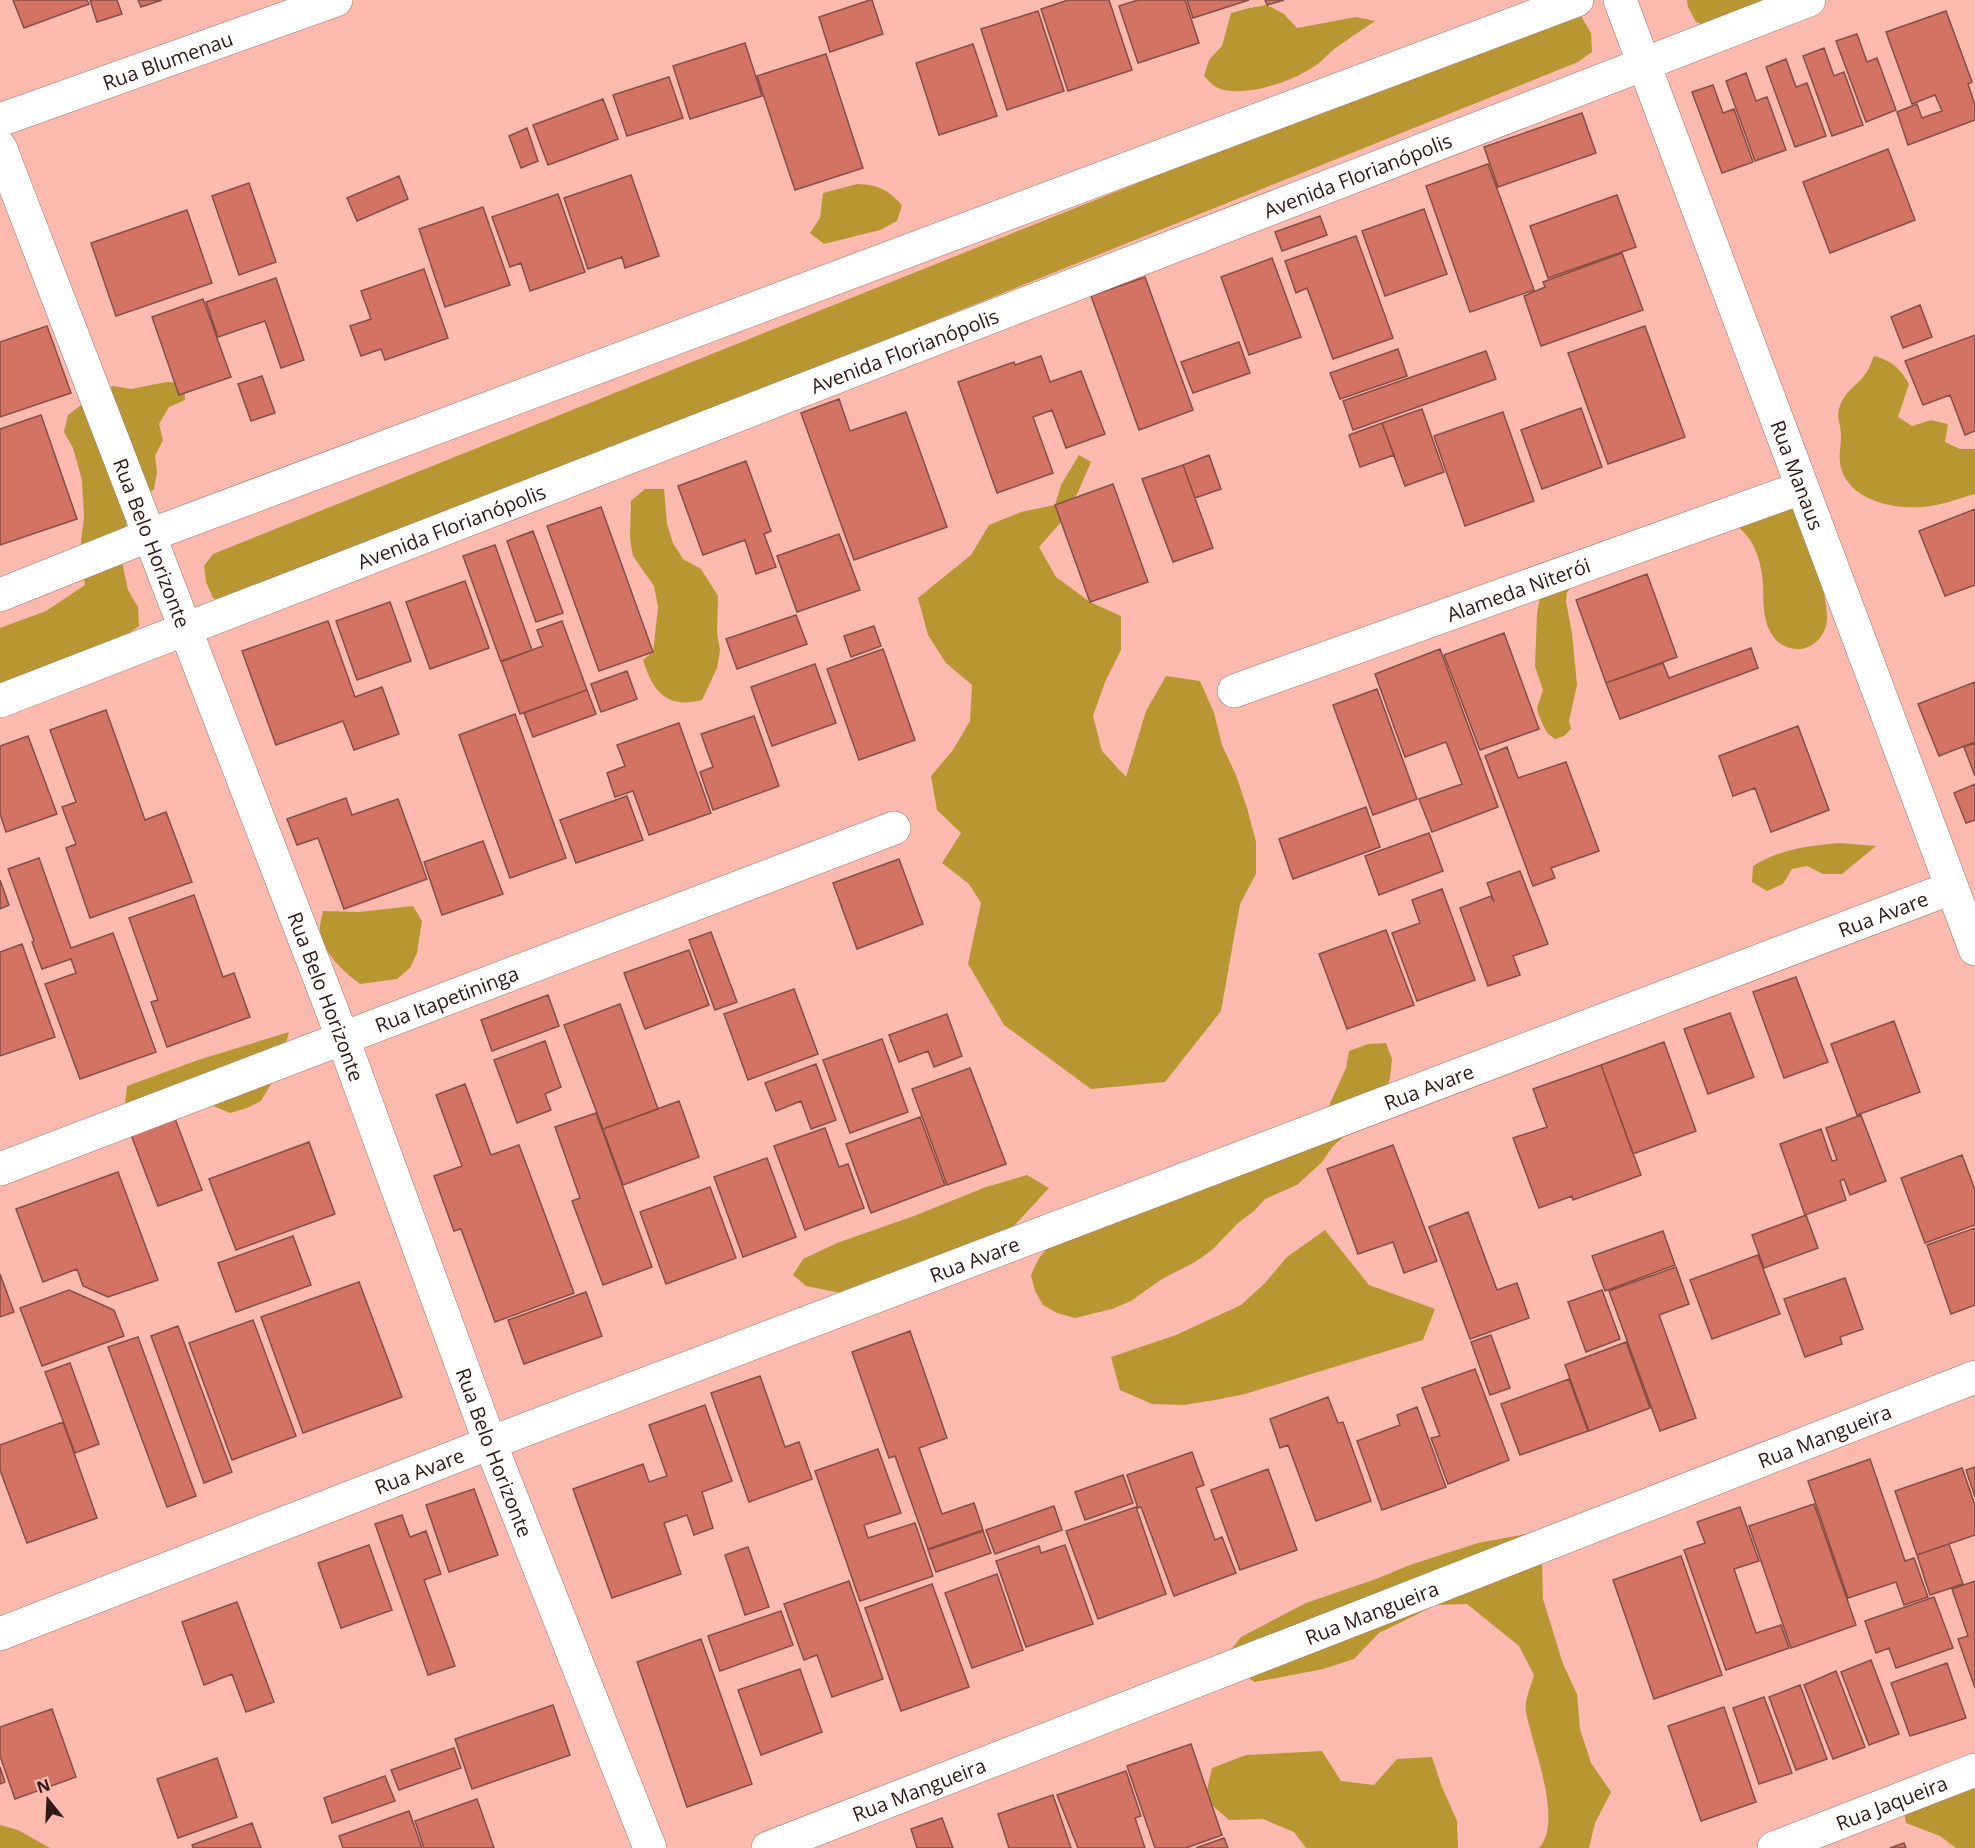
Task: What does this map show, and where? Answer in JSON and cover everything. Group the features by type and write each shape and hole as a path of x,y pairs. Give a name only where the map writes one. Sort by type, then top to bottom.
{"street":[{"name":"Rua Blumenau","path":"0,120 336,0"},
{"path":"0,594 1577,0"},
{"name":"Rua Manaus","path":"1620,0 1975,949"},
{"name":"Avenida Florianópolis","path":"0,701 1809,0"},
{"name":"Rua Belo Horizonte","path":"0,147 343,1039 490,1443 651,1848"},
{"name":"Alameda Niterói","path":"1234,692 1801,488"},
{"name":"Rua Itapetininga","path":"0,1169 894,828"},
{"name":"Rua Avare","path":"0,1634 490,1443 1951,888"},
{"name":"Rua Mangueira","path":"768,1848 1975,1377"},
{"name":"Rua Jaqueira","path":"1774,1848 1975,1770"}],"shaded area":[{"path":"1687,0 1781,0 1712,28 1696,22"},
{"path":"1267,5 1284,14 1297,28 1356,17 1375,21 1298,76 1270,86 1242,91 1229,91 1216,87 1204,76 1209,60 1222,46 1231,13"},
{"path":"1564,12 1581,16 1591,33 1592,52 1578,62 229,604 213,598 206,582 204,566 213,554"},
{"path":"857,184 882,189 897,200 902,205 897,221 880,230 824,244 810,233 820,218 823,193"},
{"path":"1874,356 1895,366 1909,384 1898,417 1912,426 1931,420 1948,424 1945,442 1960,449 1975,449 1975,494 1936,505 1905,507 1878,502 1866,497 1846,480 1840,464 1841,431 1838,411 1845,397 1869,369"},
{"path":"167,382 184,383 185,400 169,407 159,424 163,440 155,456 157,472 154,489 129,517 123,533 120,552 128,590 138,607 139,626 125,636 0,684 0,628 46,611 85,585 80,551 84,517 82,480 73,448 64,432 68,415 97,393 113,386 131,389"},
{"path":"1079,455 1091,462 1078,492 1062,521 1039,547 1056,577 1090,602 1121,616 1121,650 1105,682 1093,716 1102,751 1126,777 1146,711 1166,676 1200,681 1214,713 1222,745 1236,775 1256,842 1256,874 1240,904 1221,1011 1165,1082 1091,1089 1004,1025 968,964 981,903 969,884 942,863 961,833 937,810 931,776 953,750 970,721 972,685 946,663 928,635 918,598 971,555 989,525 1021,512 1055,505 1061,485"},
{"path":"645,489 664,489 667,524 673,543 683,559 701,569 718,596 717,633 720,650 717,668 702,700 679,702 663,695 652,681 643,660 653,652 658,607 654,586 633,556 630,539 631,501"},
{"path":"1803,506 1824,595 1827,618 1825,630 1818,640 1808,647 1796,649 1780,643 1769,629 1764,612 1762,577 1758,557 1750,540 1735,522"},
{"path":"1573,586 1567,592 1566,601 1577,685 1569,721 1571,729 1564,736 1555,739 1547,733 1537,708 1543,690 1535,666 1537,614 1540,597"},
{"path":"1839,843 1876,846 1842,874 1823,874 1807,866 1792,869 1783,884 1767,891 1752,882 1753,866 1763,860 1795,849"},
{"path":"413,906 422,921 417,953 410,968 397,979 360,984 335,961 325,947 320,929 323,911 359,912"},
{"path":"289,1032 278,1070 270,1086 261,1101 247,1108 230,1113 199,1100 125,1104 127,1086 198,1060"},
{"path":"1386,1043 1392,1059 1385,1095 1297,1185 1265,1199 1212,1250 1195,1262 1162,1279 1131,1301 1112,1309 1075,1318 1057,1313 1043,1305 1035,1291 1031,1275 1039,1258 1051,1244 1323,1119 1346,1068 1349,1051 1368,1044"},
{"path":"1027,1175 1049,1188 1014,1226 1000,1236 841,1293 806,1286 793,1275 803,1259 837,1243 914,1216 986,1187"},
{"path":"1325,1230 1369,1285 1435,1309 1423,1340 1245,1394 1215,1400 1184,1405 1152,1404 1120,1390 1111,1357 1176,1335 1241,1305 1265,1283 1287,1257"},
{"path":"1526,1534 1542,1563 1543,1599 1563,1664 1577,1694 1580,1729 1591,1763 1611,1792 1595,1823 1589,1848 1539,1848 1546,1836 1548,1820 1544,1782 1526,1712 1527,1698 1534,1675 1519,1646 1467,1604 1436,1605 1379,1633 1354,1659 1323,1669 1255,1682 1221,1662 1241,1637 1306,1603 1478,1543"},
{"path":"1322,1751 1341,1781 1374,1785 1397,1759 1432,1757 1457,1821 1458,1848 1306,1848 1294,1832 1263,1819 1229,1820 1205,1799 1212,1768 1246,1755"},
{"path":"1975,1777 1975,1848 1956,1848 1940,1836 1906,1823 1903,1806"},
{"path":"0,1825 18,1830 50,1848 0,1848"}],"building":[{"path":"13,0 87,0 89,4 24,28"},
{"path":"90,0 117,0 122,14 97,22"},
{"path":"138,0 162,0 141,7"},
{"path":"872,0 883,34 830,52 819,17"},
{"path":"1068,0 1109,0 1132,70 1068,91 1041,9"},
{"path":"1138,0 1185,0 1199,43 1138,63 1119,6"},
{"path":"1187,0 1249,0 1193,18"},
{"path":"1265,0 1284,0 1267,5"},
{"path":"1038,11 1064,91 1007,110 981,29"},
{"path":"1946,11 1972,82 1968,84 1975,105 1975,120 1908,145 1897,112 1917,104 1922,118 1942,111 1935,95 1912,104 1886,32"},
{"path":"1857,34 1867,62 1877,58 1896,110 1866,122 1836,41"},
{"path":"745,43 762,96 690,119 673,66"},
{"path":"973,44 997,116 939,135 916,63"},
{"path":"1824,48 1834,76 1844,72 1863,125 1832,136 1803,56"},
{"path":"826,54 863,168 795,190 757,76"},
{"path":"1786,59 1796,87 1807,83 1826,136 1795,147 1766,67"},
{"path":"1746,73 1756,101 1767,97 1786,150 1755,161 1726,81"},
{"path":"669,77 683,118 627,136 613,95"},
{"path":"1713,85 1723,113 1734,109 1753,162 1722,173 1692,92"},
{"path":"603,99 618,139 548,165 533,125"},
{"path":"1582,113 1596,153 1498,187 1484,147"},
{"path":"527,128 538,161 521,168 509,136"},
{"path":"1888,149 1915,220 1830,253 1803,182"},
{"path":"1488,164 1534,290 1470,312 1426,186"},
{"path":"631,175 659,256 625,268 622,257 588,269 564,198"},
{"path":"399,176 408,199 357,221 347,198"},
{"path":"249,183 276,262 239,275 212,196"},
{"path":"558,194 585,272 530,291 521,263 510,267 492,217"},
{"path":"1617,195 1636,247 1548,278 1530,226"},
{"path":"483,207 510,285 445,307 419,229"},
{"path":"1424,209 1447,274 1385,296 1362,231"},
{"path":"187,210 212,283 116,316 91,243"},
{"path":"1320,216 1327,235 1282,251 1275,232"},
{"path":"1356,236 1393,338 1333,359 1307,288 1296,293 1285,261"},
{"path":"1622,253 1643,310 1541,346 1524,296 1545,287 1543,282"},
{"path":"1272,258 1301,337 1249,355 1221,277"},
{"path":"424,269 448,338 385,360 381,349 361,356 350,326 371,319 361,291"},
{"path":"1145,277 1193,410 1139,430 1091,296"},
{"path":"276,278 304,360 281,368 265,321 218,337 206,302"},
{"path":"203,299 231,377 179,395 152,317"},
{"path":"1920,305 1932,337 1903,348 1891,317"},
{"path":"47,326 71,393 0,417 0,342"},
{"path":"1645,326 1685,437 1608,464 1568,353"},
{"path":"1975,335 1975,431 1965,435 1950,395 1923,405 1905,361"},
{"path":"1239,342 1250,373 1193,393 1181,362"},
{"path":"1398,349 1407,376 1340,399 1330,373"},
{"path":"1486,351 1496,379 1353,430 1343,401"},
{"path":"1041,356 1050,382 1081,371 1105,434 1066,448 1052,410 1033,417 1053,473 997,493 958,382 1014,362 1015,365"},
{"path":"262,376 275,413 251,421 238,384"},
{"path":"839,399 850,431 906,412 947,527 854,560 801,413"},
{"path":"1581,408 1602,467 1542,489 1521,430"},
{"path":"1422,409 1444,472 1405,486 1382,423"},
{"path":"1503,412 1534,501 1465,526 1434,436"},
{"path":"41,415 77,519 0,545 0,429"},
{"path":"1382,423 1394,455 1360,467 1349,435"},
{"path":"1209,455 1221,489 1195,498 1183,465"},
{"path":"746,461 771,531 764,534 776,567 756,574 745,540 703,555 678,486"},
{"path":"1183,465 1213,548 1173,562 1142,479"},
{"path":"1113,484 1148,582 1090,602 1055,505"},
{"path":"601,507 653,652 599,671 547,526"},
{"path":"1975,509 1975,585 1945,596 1919,531"},
{"path":"533,531 563,613 536,622 507,541"},
{"path":"839,534 860,590 797,612 777,556"},
{"path":"495,545 532,650 501,662 463,556"},
{"path":"1647,574 1677,657 1606,683 1576,600"},
{"path":"465,581 489,648 430,669 406,602"},
{"path":"390,602 411,661 357,680 336,621"},
{"path":"796,615 807,644 737,669 726,639"},
{"path":"328,621 355,697 382,687 399,734 354,750 343,721 276,745 242,651"},
{"path":"562,621 587,690 520,714 501,661 543,646 537,630"},
{"path":"874,626 881,646 851,657 844,636"},
{"path":"1504,633 1539,729 1480,750 1444,655"},
{"path":"1751,648 1758,668 1620,719 1606,683 1663,663 1669,678"},
{"path":"883,649 915,740 859,760 827,669"},
{"path":"1440,649 1498,807 1432,832 1419,799 1462,784 1446,742 1405,757 1375,674"},
{"path":"815,664 836,723 772,746 751,687"},
{"path":"627,671 637,699 601,712 591,684"},
{"path":"1975,682 1975,742 1939,756 1918,704"},
{"path":"1377,689 1417,799 1373,815 1333,705"},
{"path":"587,690 596,714 533,737 524,713"},
{"path":"106,710 145,820 166,812 192,882 90,918 66,848 76,844 62,807 76,802 50,730"},
{"path":"515,714 566,858 510,878 459,735"},
{"path":"754,716 779,786 713,810 700,772 713,767 701,734"},
{"path":"679,723 711,813 649,835 633,791 615,797 607,773 625,766 617,745"},
{"path":"1798,726 1829,810 1771,832 1755,788 1733,796 1719,756"},
{"path":"28,736 57,814 6,832 0,814 0,746"},
{"path":"1975,743 1975,776 1964,747"},
{"path":"1507,747 1518,778 1566,762 1599,851 1551,868 1555,878 1533,886 1485,756"},
{"path":"1975,784 1975,820 1966,823 1954,793"},
{"path":"627,796 643,840 576,863 560,820"},
{"path":"346,798 352,815 398,799 427,879 344,909 318,838 297,845 287,819"},
{"path":"1366,807 1380,847 1293,879 1279,839"},
{"path":"1429,833 1443,871 1379,895 1365,856"},
{"path":"483,841 503,894 442,915 424,862"},
{"path":"39,858 71,948 113,933 156,1052 80,1079 45,984 76,973 71,959 42,969 8,869"},
{"path":"899,859 923,924 857,949 833,883"},
{"path":"1520,871 1548,944 1513,956 1520,975 1488,986 1460,908 1491,896 1494,902 1487,883"},
{"path":"0,880 9,905 0,909"},
{"path":"1442,889 1475,980 1417,1001 1392,933 1420,923 1412,900"},
{"path":"194,895 223,977 234,973 250,1017 167,1047 151,1002 158,1000 129,918"},
{"path":"1386,930 1414,1005 1347,1029 1319,954"},
{"path":"711,932 737,1002 715,1010 689,940"},
{"path":"22,944 55,1037 0,1056 0,952"},
{"path":"689,950 709,1005 645,1029 624,973"},
{"path":"1796,977 1828,1062 1784,1078 1753,992"},
{"path":"794,989 818,1054 748,1080 724,1014"},
{"path":"548,995 559,1026 492,1051 481,1020"},
{"path":"620,1004 658,1109 603,1129 564,1025"},
{"path":"1730,1013 1754,1077 1708,1094 1684,1029"},
{"path":"947,1014 962,1056 934,1067 928,1051 899,1062 889,1035"},
{"path":"1894,1021 1920,1092 1857,1115 1831,1044"},
{"path":"882,1039 908,1112 850,1133 823,1060"},
{"path":"545,1041 561,1087 545,1094 551,1110 517,1123 494,1060"},
{"path":"1664,1042 1696,1131 1633,1154 1601,1065"},
{"path":"816,1064 836,1120 811,1129 801,1101 776,1111 765,1083"},
{"path":"1601,1065 1641,1175 1573,1200 1572,1196 1539,1208 1513,1138 1547,1127 1533,1089"},
{"path":"970,1068 1006,1164 947,1185 912,1089"},
{"path":"465,1084 491,1155 519,1145 574,1293 495,1322 461,1229 454,1231 434,1176 462,1166 436,1095"},
{"path":"679,1101 699,1157 623,1185 603,1129"},
{"path":"596,1113 652,1267 603,1285 572,1201 580,1198 555,1127"},
{"path":"1861,1115 1886,1181 1850,1195 1844,1179 1840,1181 1846,1200 1805,1215 1780,1144 1821,1129 1832,1161 1837,1160 1826,1128"},
{"path":"174,1116 202,1190 158,1206 130,1132"},
{"path":"920,1117 945,1185 871,1213 846,1144"},
{"path":"825,1128 839,1167 848,1164 864,1208 805,1230 774,1146"},
{"path":"309,1142 335,1214 236,1250 209,1179"},
{"path":"1393,1145 1437,1261 1404,1273 1393,1242 1358,1254 1327,1169"},
{"path":"1962,1155 1975,1190 1975,1225 1925,1243 1901,1178"},
{"path":"767,1158 796,1237 743,1257 714,1177"},
{"path":"118,1172 158,1280 108,1297 83,1286 77,1269 43,1282 16,1209"},
{"path":"710,1187 736,1258 666,1284 640,1212"},
{"path":"1468,1212 1497,1290 1517,1283 1529,1318 1470,1339 1429,1227"},
{"path":"1806,1215 1818,1248 1764,1268 1752,1235"},
{"path":"1975,1228 1975,1305 1951,1314 1927,1245"},
{"path":"1663,1231 1675,1265 1605,1291 1592,1256"},
{"path":"293,1236 311,1285 236,1312 218,1263"},
{"path":"1758,1255 1780,1314 1712,1339 1690,1280"},
{"path":"1676,1267 1689,1304 1659,1315 1696,1418 1660,1431 1609,1291"},
{"path":"0,1274 14,1312 0,1317"},
{"path":"1845,1278 1863,1329 1840,1337 1842,1344 1805,1357 1784,1299"},
{"path":"359,1282 402,1397 303,1433 261,1317"},
{"path":"69,1290 114,1310 124,1336 42,1366 20,1308"},
{"path":"1602,1290 1620,1339 1586,1352 1568,1302"},
{"path":"586,1292 602,1336 524,1364 508,1320"},
{"path":"253,1320 296,1436 232,1460 189,1343"},
{"path":"178,1326 232,1472 204,1483 151,1336"},
{"path":"910,1331 947,1438 919,1448 942,1514 974,1503 983,1530 928,1549 895,1456 889,1458 852,1352"},
{"path":"1491,1335 1510,1388 1490,1395 1471,1342"},
{"path":"138,1337 196,1496 167,1507 108,1347"},
{"path":"1626,1342 1650,1408 1589,1431 1565,1365"},
{"path":"70,1363 99,1444 75,1453 45,1372"},
{"path":"1475,1369 1509,1460 1448,1484 1431,1438 1440,1436 1422,1388"},
{"path":"760,1376 785,1447 799,1442 812,1479 749,1502 711,1393"},
{"path":"1569,1379 1588,1431 1520,1455 1501,1404"},
{"path":"1328,1397 1338,1423 1343,1422 1371,1501 1316,1521 1288,1445 1280,1448 1270,1419"},
{"path":"705,1405 732,1481 702,1492 713,1528 694,1535 687,1515 664,1523 681,1574 612,1598 573,1489 643,1464 649,1482 667,1476 649,1425"},
{"path":"1417,1407 1446,1487 1382,1510 1357,1441 1400,1425 1397,1415"},
{"path":"63,1422 97,1518 27,1543 0,1470 0,1445"},
{"path":"878,1449 901,1513 864,1525 868,1538 915,1523 933,1576 860,1601 815,1471"},
{"path":"1192,1452 1204,1485 1196,1488 1215,1540 1222,1537 1236,1573 1174,1596 1127,1475"},
{"path":"1870,1459 1905,1561 1914,1558 1928,1597 1904,1605 1896,1582 1848,1598 1808,1481"},
{"path":"1975,1467 1975,1497 1966,1470"},
{"path":"1962,1468 1975,1505 1975,1535 1917,1555 1895,1491"},
{"path":"1268,1469 1297,1550 1240,1570 1211,1490"},
{"path":"1123,1475 1133,1503 1085,1520 1075,1492"},
{"path":"474,1489 498,1555 449,1572 426,1505"},
{"path":"1814,1504 1856,1625 1791,1648 1749,1526"},
{"path":"1054,1506 1062,1530 995,1554 986,1530"},
{"path":"1136,1507 1166,1594 1098,1619 1066,1531"},
{"path":"1740,1507 1759,1561 1734,1569 1756,1633 1781,1625 1789,1648 1726,1670 1684,1550 1705,1543 1697,1522"},
{"path":"402,1515 410,1537 426,1531 441,1574 424,1580 455,1666 428,1675 375,1524"},
{"path":"983,1531 991,1553 936,1572 928,1550"},
{"path":"1949,1544 1963,1584 1930,1595 1917,1555"},
{"path":"369,1545 392,1610 341,1628 318,1563"},
{"path":"1065,1545 1093,1624 1026,1647 996,1561 1039,1546 1041,1553"},
{"path":"748,1547 769,1607 745,1615 725,1555"},
{"path":"1681,1556 1722,1675 1654,1699 1613,1580"},
{"path":"997,1574 1023,1650 972,1668 945,1593"},
{"path":"849,1581 883,1679 832,1697 817,1655 804,1660 784,1604"},
{"path":"1975,1581 1975,1688 1958,1639 1968,1636 1952,1589"},
{"path":"932,1584 969,1687 901,1711 865,1608"},
{"path":"1934,1597 1953,1648 1896,1668 1889,1648 1876,1653 1865,1621"},
{"path":"237,1602 274,1702 246,1712 232,1674 204,1685 182,1622"},
{"path":"781,1611 793,1645 720,1671 708,1636"},
{"path":"701,1639 752,1784 687,1807 637,1662"},
{"path":"1871,1660 1899,1734 1869,1745 1841,1672"},
{"path":"1947,1663 1966,1718 1910,1736 1891,1683"},
{"path":"800,1669 822,1732 761,1755 738,1690"},
{"path":"1836,1671 1865,1747 1833,1759 1804,1685"},
{"path":"1800,1685 1827,1759 1796,1770 1769,1697"},
{"path":"1764,1697 1792,1773 1759,1784 1733,1708"},
{"path":"553,1705 570,1755 472,1789 455,1739"},
{"path":"1724,1707 1756,1802 1701,1821 1668,1726"},
{"path":"52,1709 76,1777 15,1799 0,1756 0,1727"},
{"path":"1191,1744 1222,1835 1186,1848 1155,1848 1127,1766"},
{"path":"454,1748 461,1768 399,1790 391,1770"},
{"path":"217,1758 237,1817 178,1838 157,1779"},
{"path":"0,1767 5,1782 0,1784"},
{"path":"1126,1771 1141,1816 1135,1818 1145,1848 1078,1848 1057,1795"},
{"path":"385,1776 395,1801 332,1823 324,1798"},
{"path":"1053,1795 1071,1848 1009,1848 998,1814"},
{"path":"477,1799 494,1848 424,1848 415,1821"},
{"path":"409,1811 422,1848 343,1848 339,1836"},
{"path":"942,1818 953,1848 917,1848 911,1829"},
{"path":"252,1823 261,1848 193,1848 192,1845"},
{"path":"1224,1838 1228,1848 1196,1848"},
{"path":"1904,1843 1906,1848 1890,1848"}]}
